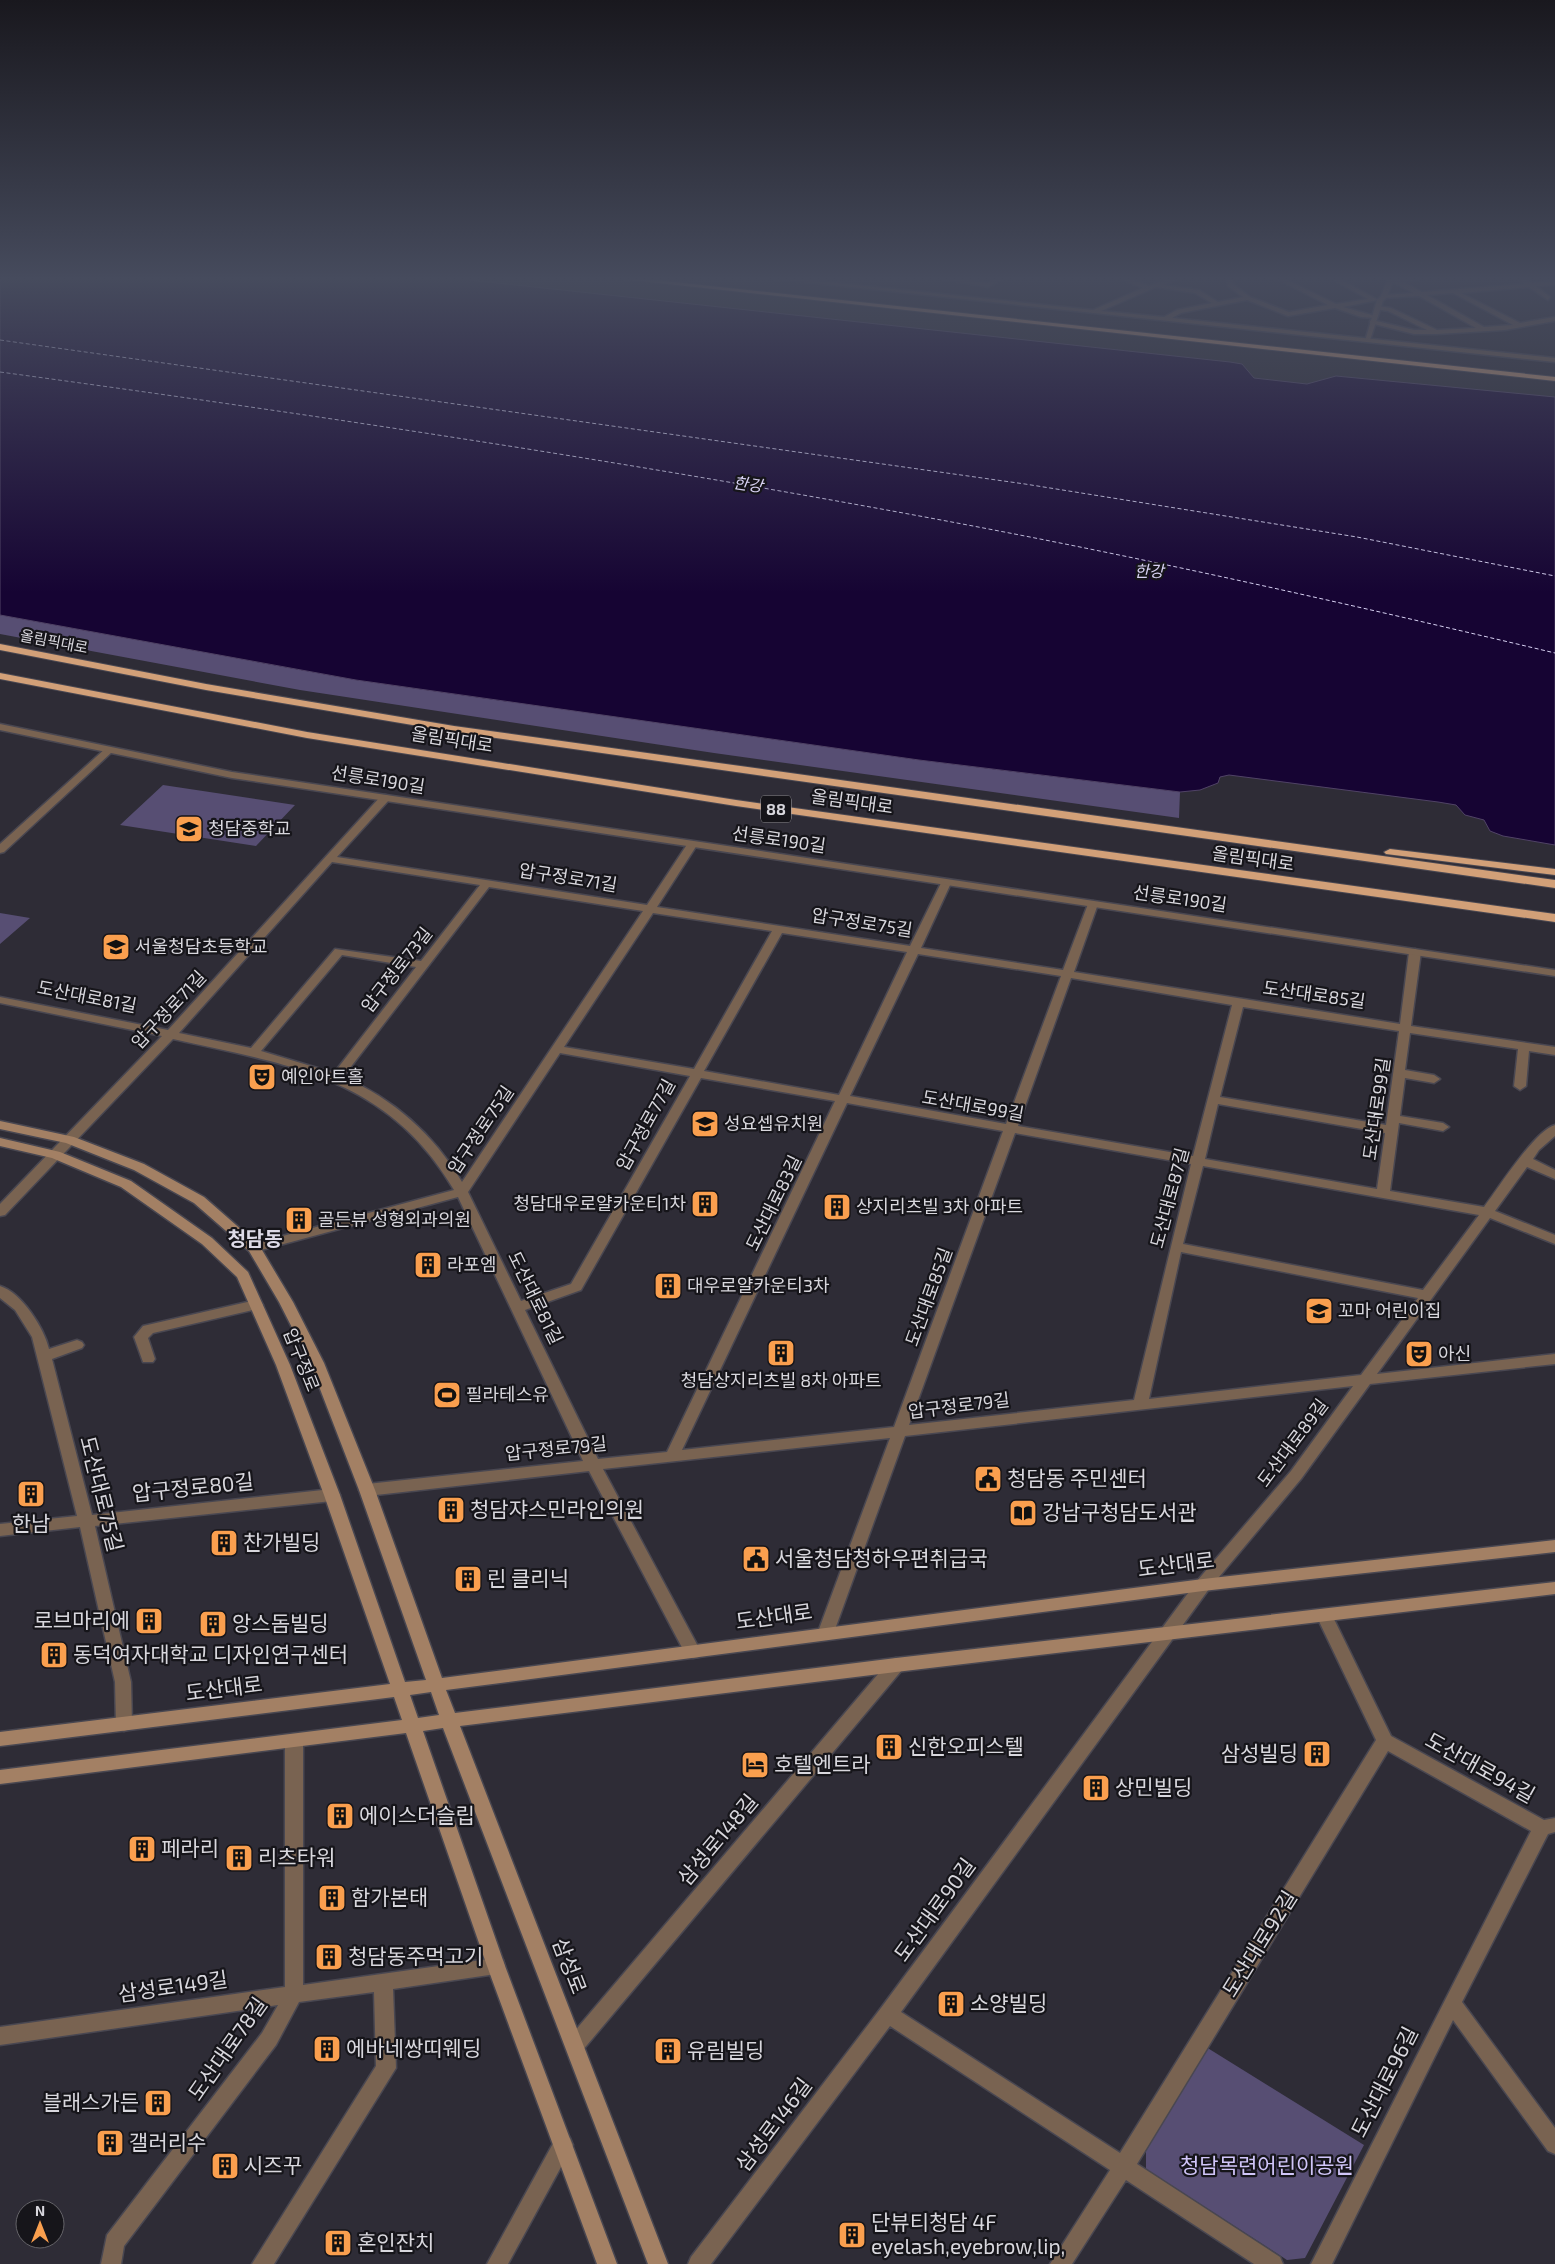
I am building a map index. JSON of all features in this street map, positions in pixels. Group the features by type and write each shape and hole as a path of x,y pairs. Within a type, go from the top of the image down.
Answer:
{"highway":[{"name":"올림픽대로","path":"0,647 206,687 454,729 1555,884"},
{"name":"올림픽대로","path":"0,676 307,735 726,802 1555,918"},
{"path":"1227,838 1343,846 1555,872"}],"main road":[{"name":"압구정로","path":"0,1125 70,1140 139,1167 199,1200 254,1248 286,1302 318,1363 367,1490 437,1686"},
{"name":"압구정로","path":"0,1142 56,1155 126,1184 208,1241 242,1275 283,1365 332,1495 401,1690 412,1727"},
{"name":"도산대로","path":"0,1739 437,1686 693,1652 826,1632 1203,1584 1555,1546"},
{"path":"0,1778 896,1664 1555,1588"},
{"name":"삼성로","path":"437,1686 658,2264"},
{"path":"412,1727 496,1966 607,2264"}],"street":[{"name":"선릉로190길","path":"0,727 232,775 1555,973"},
{"path":"0,850 109,750"},
{"name":"압구정로71길","path":"0,1212 171,1034 385,798"},
{"name":"압구정로75길","path":"254,1248 462,1192 692,845"},
{"name":"압구정로71길","path":"331,859 651,909"},
{"name":"압구정로73길","path":"336,1078 487,883"},
{"name":"도산대로83길","path":"672,1456 946,883"},
{"name":"도산대로85길","path":"826,1632 1093,904"},
{"name":"압구정로75길","path":"651,909 1067,974"},
{"name":"압구정로77길","path":"519,1307 576,1287 779,929"},
{"path":"253,1052 339,951 423,966"},
{"name":"도산대로99길","path":"1383,1195 1415,952"},
{"name":"도산대로85길","path":"1067,974 1238,1003 1555,1051"},
{"name":"도산대로81길","path":"0,1000 253,1052 336,1078 381,1102 417,1129 443,1158 462,1192 519,1307 592,1463 693,1652"},
{"name":"도산대로87길","path":"1141,1403 1176,1248 1238,1003"},
{"path":"1520,1086 1524,1046"},
{"name":"도산대로99길","path":"558,1049 696,1075 1487,1212 1555,1240"},
{"path":"1399,1073 1434,1080"},
{"path":"1214,1100 1392,1124 1443,1127"},
{"name":"도산대로89길","path":"1184,1608 1296,1475 1363,1380 1535,1147 1555,1130"},
{"path":"1526,1161 1555,1175"},
{"path":"1176,1248 1425,1295"},
{"name":"도산대로75길","path":"0,1291 20,1307 39,1337 86,1520 123,1682 124,1724"},
{"path":"148,1359 141,1337 148,1329 256,1305"},
{"path":"44,1356 77,1346"},
{"name":"압구정로79길","path":"367,1490 592,1463 900,1432 1141,1403 1555,1359"},
{"name":"압구정로80길","path":"0,1530 332,1495"},
{"name":"도산대로90길","path":"888,2014 1168,1633 1184,1608"},
{"path":"1324,1615 1385,1741"},
{"name":"삼성로148길","path":"575,2045 896,1664"},
{"name":"도산대로78길","path":"111,2264 114,2242 269,2039 294,1994 294,1741"},
{"name":"도산대로94길","path":"1385,1741 1549,1827"},
{"name":"도산대로92길","path":"1060,2264 1124,2166 1385,1741"},
{"name":"도산대로96길","path":"1321,2264 1452,2002 1549,1827"},
{"name":"삼성로149길","path":"0,2036 496,1966"},
{"path":"262,2264 386,2068 383,1982"},
{"path":"1452,2002 1555,2144"},
{"path":"888,2014 1273,2264"},
{"name":"삼성로146길","path":"698,2264 888,2014"},
{"path":"497,2264 563,2145"}],"green space":[{"path":"0,615 356,680 919,760 1180,792 1179,818 714,753 300,690 0,634"},
{"path":"163,785 295,805 256,846 120,825"},
{"path":"0,913 30,918 0,944"},
{"name":"청담목련어린이공원","path":"1206,2047 1364,2145 1305,2258 1287,2260 1146,2169 1146,2144"}],"water":[{"name":"한강","path":"0,382 1286,382 1307,384 1316,382 1395,382 1555,397 1555,845 1503,836 1490,831 1484,820 1465,815 1456,805 1438,802 1229,775 1220,777 1218,783 1200,790 1180,792 919,760 356,680 0,615"}],"ferry route":[{"path":"69,382 244,406 609,462 973,526 1192,570 1555,653"},
{"path":"296,382 1025,484 1357,537 1555,576"}],"place":[{"name":"청담중학교","path":"189,829"},
{"name":"서울청담초등학교","path":"116,947"},
{"name":"예인아트홀","path":"262,1077"},
{"name":"성요셉유치원","path":"705,1124"},
{"name":"청담대우로얄카운티1차","path":"705,1204"},
{"name":"상지리츠빌 3차 아파트","path":"837,1207"},
{"name":"골든뷰 성형외과의원","path":"299,1220"},
{"name":"라포엠","path":"428,1265"},
{"name":"대우로얄카운티3차","path":"668,1286"},
{"name":"꼬마 어린이집","path":"1319,1311"},
{"name":"청담상지리츠빌 8차 아파트","path":"781,1353"},
{"name":"아신","path":"1419,1354"},
{"name":"필라테스유","path":"447,1395"},
{"name":"청담동 주민센터","path":"988,1479"},
{"name":"한남","path":"31,1494"},
{"name":"청담쟈스민라인의원","path":"451,1510"},
{"name":"강남구청담도서관","path":"1023,1513"},
{"name":"찬가빌딩","path":"224,1543"},
{"name":"서울청담청하우편취급국","path":"756,1559"},
{"name":"린 클리닉","path":"468,1579"},
{"name":"로브마리에","path":"149,1621"},
{"name":"앙스돔빌딩","path":"213,1624"},
{"name":"동덕여자대학교 디자인연구센터","path":"54,1655"},
{"name":"신한오피스텔","path":"889,1747"},
{"name":"삼성빌딩","path":"1317,1754"},
{"name":"호텔엔트라","path":"755,1765"},
{"name":"상민빌딩","path":"1096,1788"},
{"name":"에이스더슬립","path":"340,1816"},
{"name":"페라리","path":"142,1849"},
{"name":"리츠타워","path":"239,1858"},
{"name":"함가본태","path":"332,1898"},
{"name":"청담동주먹고기","path":"329,1957"},
{"name":"소양빌딩","path":"951,2004"},
{"name":"에바네쌍띠웨딩","path":"327,2049"},
{"name":"유림빌딩","path":"668,2051"},
{"name":"블래스가든","path":"158,2103"},
{"name":"갤러리수","path":"110,2143"},
{"name":"시즈꾸","path":"225,2166"},
{"name":"단뷰티청담 4F eyelash,eyebrow,lip,","path":"852,2235"},
{"name":"혼인잔치","path":"338,2243"}],"district":[{"name":"청담동","path":"255,1239"}]}
